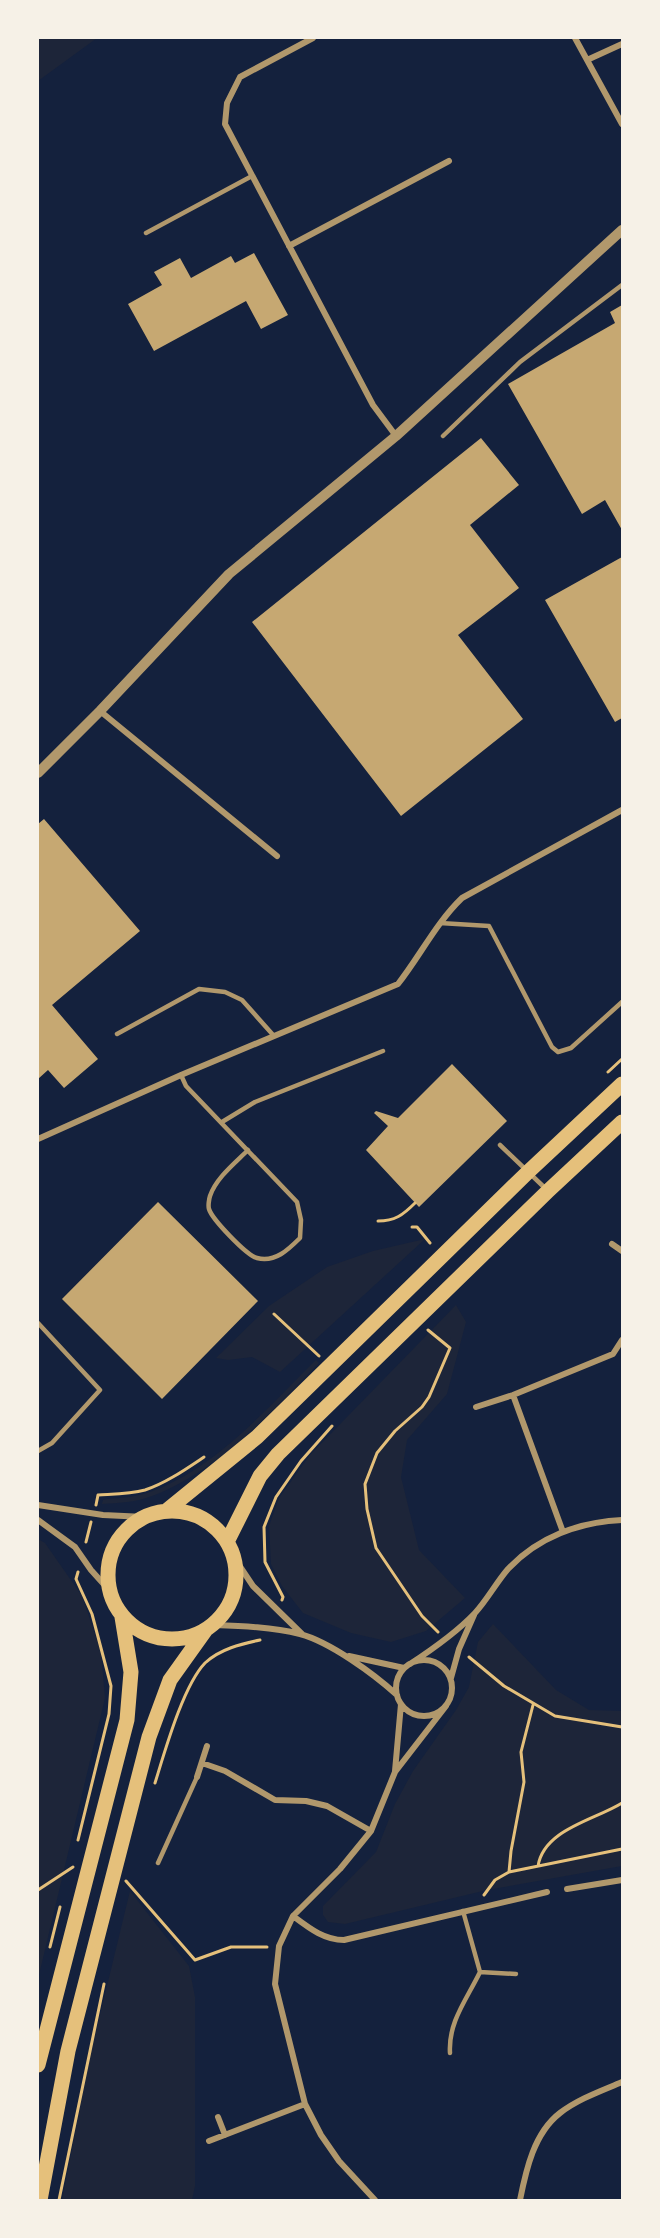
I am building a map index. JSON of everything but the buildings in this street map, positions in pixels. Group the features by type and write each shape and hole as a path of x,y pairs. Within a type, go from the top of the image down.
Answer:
{"main road":[{"path":"166,1511 257,1437 528,1172 622,1084"},
{"path":"230,1549 260,1476 278,1454 622,1122"},
{"path":"38,2065 127,1720 131,1672 122,1617 109,1590 108,1565 115,1545 124,1531 145,1517 166,1511 181,1512 201,1518 219,1531 230,1549 236,1566 235,1589 229,1606 209,1628 170,1680 149,1737 68,2051 40,2200"},
{"path":"122,1617 143,1633 166,1640 186,1638 209,1628"}],"street":[{"path":"313,38 240,77 227,103 225,124 373,405 396,436"},
{"path":"575,38 622,124"},
{"path":"587,60 622,44"},
{"path":"289,246 449,161"},
{"path":"38,773 229,574 396,436 622,230"},
{"path":"100,711 277,856"},
{"path":"38,1139 181,1075 398,984 447,913 462,898 622,810"},
{"path":"612,1244 622,1251"},
{"path":"476,1407 513,1395 613,1354 622,1340"},
{"path":"513,1395 563,1532"},
{"path":"38,1505 93,1514 145,1517"},
{"path":"38,1520 75,1547 109,1590"},
{"path":"451,1678 459,1649 476,1612 507,1570 521,1557 542,1541 581,1525 622,1520"},
{"path":"230,1549 253,1586 302,1634"},
{"path":"446,1706 435,1714 426,1716 412,1713 401,1704 397,1695 396,1682 404,1668 446,1638 476,1612"},
{"path":"209,1628 268,1628 302,1634 343,1654 381,1680 397,1695"},
{"path":"343,1654 386,1666 404,1668"},
{"path":"375,2200 339,2162 321,2135 305,2104 275,1983 279,1948 293,1916 340,1869 371,1831 395,1772 451,1697 453,1687 451,1678 445,1669 429,1660 419,1660 410,1664"},
{"path":"395,1772 401,1704"},
{"path":"197,1777 207,1746"},
{"path":"202,1763 225,1771 275,1800 306,1801 327,1806 371,1831"},
{"path":"567,1889 622,1880"},
{"path":"293,1916 320,1935 332,1940 344,1940 547,1892"},
{"path":"520,2200 525,2175 539,2139 559,2114 588,2096 622,2082"},
{"path":"209,2141 305,2104"},
{"path":"218,2117 225,2135"}],"lane":[{"path":"146,233 252,176"},
{"path":"443,436 520,362 622,285"},
{"path":"440,923 489,926 552,1047 558,1052 571,1048 622,1002"},
{"path":"117,1034 199,989 225,992 242,1000 274,1036"},
{"path":"222,1122 255,1102 384,1051"},
{"path":"181,1075 186,1086 222,1122 297,1202 301,1220 300,1238 288,1251 272,1258 257,1258 240,1249 209,1210 209,1198 215,1184 248,1150"},
{"path":"500,1145 548,1191"},
{"path":"38,1323 100,1390 52,1443 38,1451"},
{"path":"158,1863 197,1777"},
{"path":"450,2053 449,2038 454,2022 480,1972 462,1911"},
{"path":"480,1972 516,1974"}],"path":[{"path":"606,1075 622,1059"},
{"path":"378,1221 395,1220 415,1203"},
{"path":"412,1227 417,1227 430,1243 422,1251"},
{"path":"274,1314 310,1348"},
{"path":"427,1329 450,1348 437,1381 422,1407 395,1431 377,1452 365,1484 367,1509 376,1548 422,1617 446,1638"},
{"path":"283,1597 265,1563 264,1527 276,1497 301,1461 332,1426"},
{"path":"77,1844 110,1714 111,1686 92,1614 76,1579 98,1494 129,1493 147,1489 181,1473 212,1452"},
{"path":"152,1794 172,1728 196,1675 206,1662 218,1654 244,1642 260,1640"},
{"path":"459,1649 504,1686 555,1716 622,1727"},
{"path":"509,1872 524,1782 521,1752 533,1705"},
{"path":"538,1866 539,1858 550,1841 622,1803"},
{"path":"483,1906 484,1895 495,1880 509,1872 622,1849"},
{"path":"38,1890 71,1866 68,1878"},
{"path":"126,1892 129,1882 195,1960 231,1947 279,1948"},
{"path":"48,1958 62,1901"},
{"path":"59,2200 105,1975"}],"shaded area":[{"path":"38,38 97,38 38,81"},
{"path":"425,1239 280,1372 252,1357 228,1360 216,1358 269,1306 327,1267 373,1251"},
{"path":"456,1305 466,1322 447,1394 407,1440 401,1477 419,1550 465,1598 426,1631 391,1642 351,1633 303,1613 282,1586 271,1564 269,1526 279,1498 310,1455"},
{"path":"316,1360 319,1363 263,1420 222,1456 200,1471 177,1485 146,1498 102,1504 103,1500 107,1499 147,1493 172,1483 195,1469 239,1436"},
{"path":"38,1539 45,1543 82,1596 101,1652 105,1698 38,1979"},
{"path":"493,1624 556,1690 589,1710 622,1711 622,1866 487,1890 345,1924 328,1922 323,1915 323,1906 376,1852 395,1804 413,1771 456,1710 469,1687 478,1642"},
{"path":"130,1891 189,1966 195,1997 195,2186 192,2200 62,2200 91,2052"}]}
